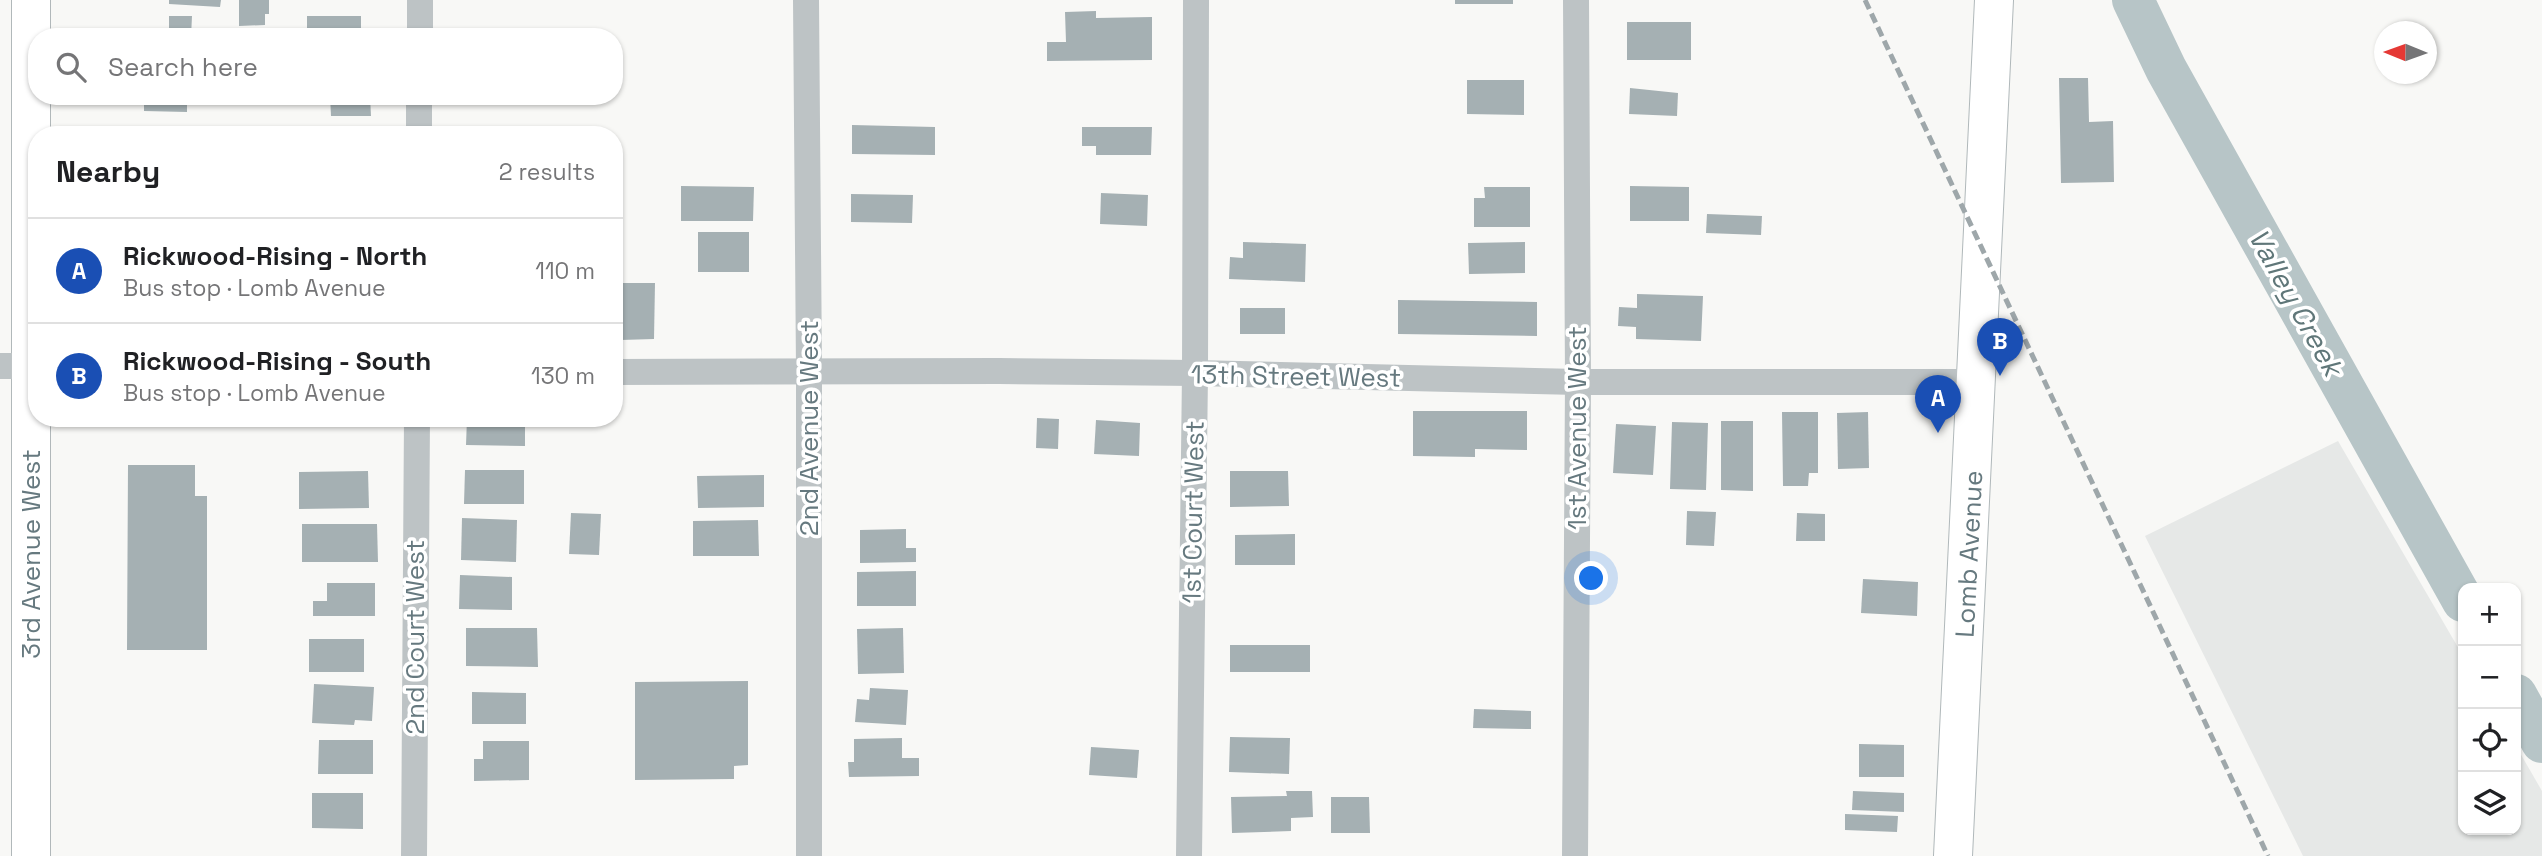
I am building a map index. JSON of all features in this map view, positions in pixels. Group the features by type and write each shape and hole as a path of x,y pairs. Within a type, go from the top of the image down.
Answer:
{"main road":[{"name":"3rd Avenue West","path":"30,28 31,0"},
{"name":"Lomb Avenue","path":"1953,856 1994,0"},
{"name":"3rd Avenue West","path":"28,126 29,105"},
{"name":"3rd Avenue West","path":"28,137 23,366 31,856"}],"street":[{"path":"420,0 420,28"},
{"name":"2nd Avenue West","path":"806,0 809,370 808,856"},
{"name":"1st Court West","path":"1189,856 1196,0"},
{"name":"1st Avenue West","path":"1575,856 1578,382 1576,0"},
{"path":"419,105 419,126"},
{"name":"13th Street West","path":"623,372 809,370 1195,373 1578,382 1977,382"},
{"name":"2nd Court West","path":"414,856 417,427"}],"shaded area":[{"path":"2338,441 2458,647 2458,835 2521,835 2521,755 2542,791 2542,856 2303,856 2145,536"}],"building":[{"path":"169,0 221,0 220,7 169,4"},
{"path":"239,0 269,0 269,14 265,14 265,25 239,26"},
{"path":"1455,0 1513,0 1513,4 1455,4"},
{"path":"1096,11 1096,18 1152,17 1152,60 1047,61 1047,42 1066,42 1065,12"},
{"path":"169,16 192,16 191,28 169,28"},
{"path":"307,16 361,16 361,28 307,28"},
{"path":"1627,22 1691,22 1691,60 1627,60"},
{"path":"2059,78 2088,78 2089,122 2113,121 2114,182 2061,183"},
{"path":"1467,80 1524,80 1524,115 1467,114"},
{"path":"1630,88 1678,93 1677,116 1629,114"},
{"path":"144,105 187,105 187,112 144,111"},
{"path":"330,105 370,105 371,116 331,116"},
{"path":"852,125 935,127 935,155 852,154"},
{"path":"1082,127 1152,127 1151,155 1096,155 1096,146 1082,146"},
{"path":"681,186 754,187 753,221 681,221"},
{"path":"1630,186 1689,187 1689,221 1630,221"},
{"path":"1484,187 1530,187 1530,227 1474,227 1474,198 1485,198"},
{"path":"1101,193 1148,195 1147,226 1100,224"},
{"path":"851,194 913,195 912,223 851,222"},
{"path":"1707,214 1762,216 1761,235 1706,233"},
{"path":"698,232 749,232 749,272 698,272"},
{"path":"1243,242 1306,244 1305,282 1229,279 1230,257 1243,258"},
{"path":"1525,242 1525,273 1469,274 1468,243"},
{"path":"623,283 655,283 654,339 623,340"},
{"path":"1637,294 1703,296 1701,341 1636,339 1636,327 1618,326 1619,307 1637,308"},
{"path":"1398,300 1537,302 1537,336 1398,334"},
{"path":"1240,308 1285,308 1285,334 1240,334"},
{"path":"1413,411 1527,411 1527,450 1475,449 1475,457 1413,456"},
{"path":"1782,412 1818,412 1818,473 1809,473 1808,486 1783,486"},
{"path":"1868,412 1869,468 1838,469 1837,413"},
{"path":"1037,418 1059,419 1058,449 1036,448"},
{"path":"1096,420 1140,423 1139,456 1094,454"},
{"path":"1721,421 1753,421 1753,491 1721,490"},
{"path":"1672,422 1708,423 1706,490 1670,489"},
{"path":"1616,424 1656,426 1653,475 1613,473"},
{"path":"467,427 525,427 525,446 466,445"},
{"path":"128,465 195,465 195,496 207,496 207,650 127,650"},
{"path":"465,470 524,470 524,504 464,504"},
{"path":"368,471 369,508 299,509 299,472"},
{"path":"1230,471 1288,471 1289,506 1230,507"},
{"path":"764,475 764,507 698,508 697,476"},
{"path":"1687,511 1716,512 1714,546 1686,545"},
{"path":"571,513 601,514 599,555 569,554"},
{"path":"1797,513 1825,514 1825,541 1796,541"},
{"path":"462,518 517,520 516,562 461,560"},
{"path":"758,520 759,556 693,556 693,521"},
{"path":"302,524 377,524 378,562 302,562"},
{"path":"906,529 906,548 916,548 916,562 860,563 860,530"},
{"path":"1295,534 1295,565 1235,565 1235,535"},
{"path":"916,571 916,606 857,606 857,572"},
{"path":"460,575 512,577 512,610 459,609"},
{"path":"1863,579 1918,582 1917,616 1861,613"},
{"path":"327,583 375,583 375,616 313,616 313,601 327,601"},
{"path":"466,628 537,628 538,667 466,666"},
{"path":"903,628 904,673 858,674 857,629"},
{"path":"309,639 364,639 364,672 309,672"},
{"path":"1230,645 1310,645 1310,672 1230,672"},
{"path":"748,681 748,765 734,766 734,779 635,780 635,682"},
{"path":"314,684 374,687 372,721 355,720 354,725 312,723"},
{"path":"870,688 908,690 906,725 855,722 857,699 869,700"},
{"path":"472,692 526,693 526,724 472,724"},
{"path":"1474,709 1531,711 1531,729 1473,728"},
{"path":"1230,737 1290,738 1289,774 1229,772"},
{"path":"902,738 902,758 919,758 919,776 849,777 848,762 854,762 854,739"},
{"path":"319,740 373,740 373,774 318,774"},
{"path":"483,741 529,741 529,780 474,781 474,759 483,759"},
{"path":"1859,744 1904,745 1904,777 1859,777"},
{"path":"1091,747 1139,750 1137,778 1089,775"},
{"path":"1286,791 1312,791 1313,817 1291,818 1291,831 1232,833 1231,797 1287,796"},
{"path":"1853,791 1904,793 1904,812 1852,810"},
{"path":"312,793 363,793 363,829 312,828"},
{"path":"1331,797 1369,797 1370,833 1331,833"},
{"path":"1845,814 1898,816 1897,832 1845,830"}],"waterway":[{"name":"Valley Creek","path":"2133,0 2166,69 2458,592"},
{"name":"Valley Creek","path":"2521,704 2542,742"}],"railway":[{"path":"1865,0 2268,856"}],"place":[{"name":"Rickwood-Rising - South","path":"2000,376"},
{"name":"Rickwood-Rising - North","path":"1938,433"}]}
